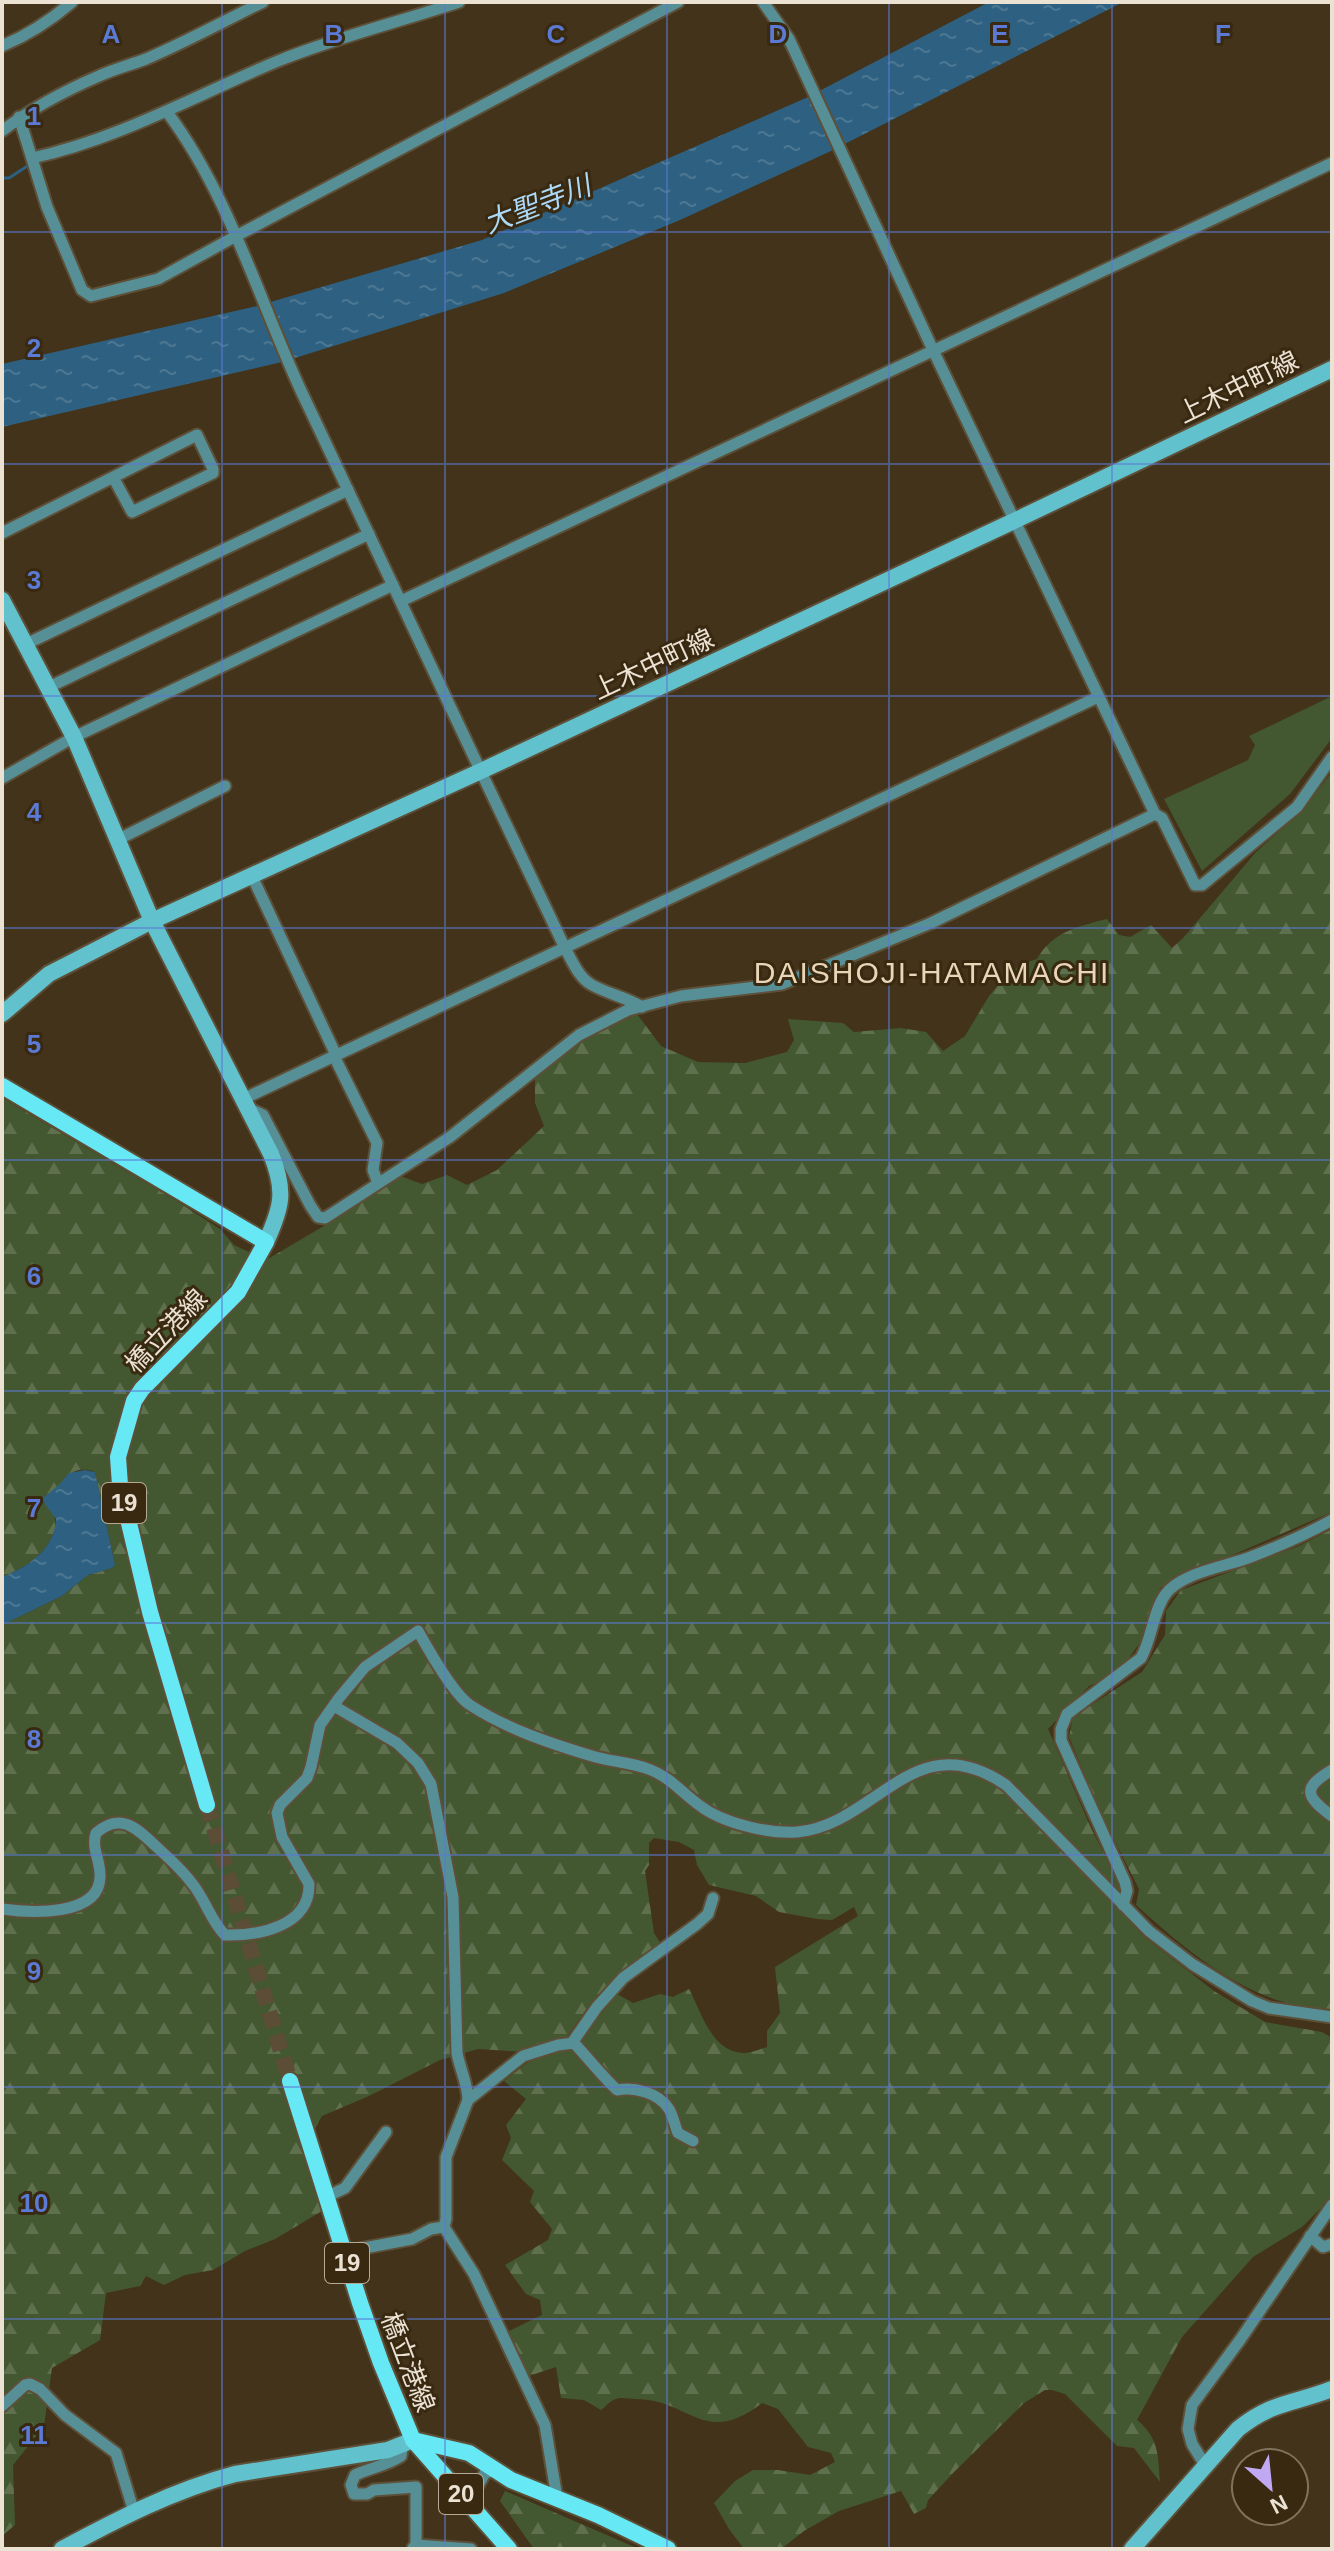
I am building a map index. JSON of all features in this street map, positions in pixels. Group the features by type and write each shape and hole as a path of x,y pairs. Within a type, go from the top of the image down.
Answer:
{"main road":[{"name":"上木中町線","path":"2,1014 49,974 152,921 481,771 1332,369"},
{"path":"2,600 74,737 152,921 271,1154 281,1181 280,1209 266,1242 2,1086"},
{"name":"橋立港線","path":"207,1805 150,1612 120,1485 118,1457 134,1401 142,1389 238,1292 266,1242"},
{"name":"橋立港線","path":"290,2081 343,2252 408,2442 469,2453 494,2471 668,2549"},
{"path":"1132,2549 1238,2429 1253,2417 1271,2407 1332,2389"},
{"path":"62,2549 189,2487 235,2474 388,2450 408,2442"},
{"name":"20","path":"408,2442 509,2549"}],"street":[{"path":"2,46 23,37 71,2"},
{"path":"2,131 19,117 60,94 170,48 263,2"},
{"path":"32,158 58,153 110,135 280,60 339,38 459,2"},
{"path":"19,117 53,223 82,290 91,296 158,279 678,2"},
{"path":"763,2 789,39 804,69 1098,697 1155,814 1162,818 1195,885 1202,885 1297,807 1332,757"},
{"path":"167,112 201,162 348,490 575,968 589,984 628,998 642,1007"},
{"path":"401,601 1332,163"},
{"path":"2,533 113,477 197,435 213,469 213,473 132,512 113,477"},
{"path":"26,644 348,490"},
{"path":"49,687 369,534"},
{"path":"2,778 74,737 393,585"},
{"path":"1098,697 335,1056 245,1103 263,1115 318,1217 325,1218 450,1137 579,1035 628,1010 681,996 782,984 931,923 1155,814"},
{"path":"117,840 225,786"},
{"path":"251,874 377,1143 373,1170 378,1183"},
{"path":"1123,1905 1127,1891 1125,1882 1061,1740 1061,1729 1067,1714 1141,1658 1148,1646 1161,1601 1172,1586 1247,1559 1332,1520"},
{"path":"2,1909 70,1909 85,1902 98,1886 101,1874 94,1851 96,1833 114,1823 125,1824 143,1833 192,1882 225,1935 268,1931 283,1925 297,1914 304,1903 309,1884 282,1837 277,1813 280,1805 307,1778 320,1725 334,1706 365,1667 418,1631 458,1693 489,1717 507,1727 591,1756 641,1766 677,1785 701,1807 743,1825 787,1832 813,1829 844,1815 917,1771 942,1766 980,1769 1015,1793 1149,1931 1192,1964 1252,2001 1283,2012 1332,2017"},
{"path":"334,1706 397,1743 418,1763 431,1784 453,1897 457,2053 460,2072 468,2090 468,2100 446,2157 444,2227 474,2274 545,2425 557,2498"},
{"path":"1332,1770 1316,1778 1311,1785 1317,1806 1332,1816"},
{"path":"468,2100 523,2056 572,2043 607,1994 623,1978 697,1924 708,1914 713,1898"},
{"path":"572,2043 617,2090 640,2090 663,2102 678,2133 693,2141"},
{"path":"326,2197 345,2188 386,2132"},
{"path":"1205,2465 1192,2444 1188,2429 1192,2405 1332,2205"},
{"path":"343,2252 412,2239 431,2229 444,2227"},
{"path":"1310,2236 1323,2247 1332,2244"},
{"path":"2,2406 25,2385 40,2389 65,2415 116,2453 134,2512"},
{"path":"408,2442 401,2456 392,2463 378,2465 355,2475 351,2485 354,2494 416,2487 414,2547 471,2549"},
{"path":"472,2507 476,2489 485,2473 494,2471"}],"green space":[{"path":"1332,696 1332,738 1290,794 1202,871 1164,799 1248,760 1255,745 1249,736"},
{"path":"1332,772 1332,1512 1228,1557 1192,1568 1160,1588 1144,1637 1118,1673 1089,1686 1048,1729 1091,1828 1119,1883 1122,1912 1143,1936 1214,1991 1265,2022 1322,2032 1332,2038 1332,2197 1302,2227 1253,2257 1182,2337 1137,2420 1153,2440 1158,2455 1160,2482 1134,2448 1117,2446 1065,2394 1045,2390 1024,2403 954,2472 928,2500 926,2508 914,2514 901,2491 839,2511 804,2531 781,2549 744,2549 714,2503 735,2481 753,2470 810,2475 835,2462 831,2453 808,2447 778,2409 762,2403 742,2416 711,2422 654,2401 616,2399 601,2410 584,2400 561,2398 556,2367 526,2377 507,2332 542,2315 540,2300 526,2294 505,2265 548,2240 552,2229 530,2202 534,2191 502,2160 511,2138 506,2125 526,2099 504,2081 527,2063 579,2042 617,1994 633,2003 660,1994 673,1997 689,1989 709,2029 723,2046 743,2053 767,2047 767,2031 780,2013 775,1967 858,1916 854,1907 832,1920 779,1912 756,1896 709,1885 697,1865 694,1850 679,1842 654,1838 649,1843 649,1865 645,1871 654,1933 661,1944 609,1985 590,2004 566,2038 526,2052 478,2049 440,2060 322,2116 303,2149 322,2211 213,2270 185,2275 164,2285 146,2276 140,2286 106,2293 100,2340 52,2368 44,2426 13,2465 15,2525 2,2536 2,1625 62,1596 88,1575 115,1565 95,1472 80,1470 69,1476 61,1487 54,1510 55,1529 45,1548 26,1565 2,1577 2,1098 175,1200 220,1229 234,1245 266,1260 400,1176 422,1184 447,1175 467,1185 497,1170 544,1126 535,1103 535,1073 580,1041 637,1014 661,1046 698,1062 745,1063 787,1052 794,1040 788,1019 843,1023 854,1032 901,1028 926,1032 943,1051 965,1036 989,996 1005,977 1022,964 1037,959 1058,936 1107,919 1119,935 1130,937 1151,925 1172,948 1256,852 1301,812"},
{"path":"1332,1529 1332,2009 1294,2005 1229,1978 1190,1951 1136,1905 1139,1889 1101,1814 1069,1737 1073,1717 1142,1672 1165,1635 1166,1611 1181,1590 1299,1546"},
{"path":"505,2491 639,2549 534,2549 500,2501"}],"water":[{"path":"989,2 1123,2 831,151 680,220 504,293 282,362 2,427 2,364 257,306 482,240 806,98"},
{"path":"95,1472 115,1565 88,1575 62,1596 2,1625 2,1577 38,1556 54,1530 56,1519 43,1498 69,1473"}],"waterway":[{"path":"2,178 9,178 29,165"}],"tunnel":[{"path":"207,1805 290,2081"}],"district":[{"name":"DAISHOJI-HATAMACHI","path":"932,973"}],"water label":[{"name":"大聖寺川","path":"537,204"}]}
